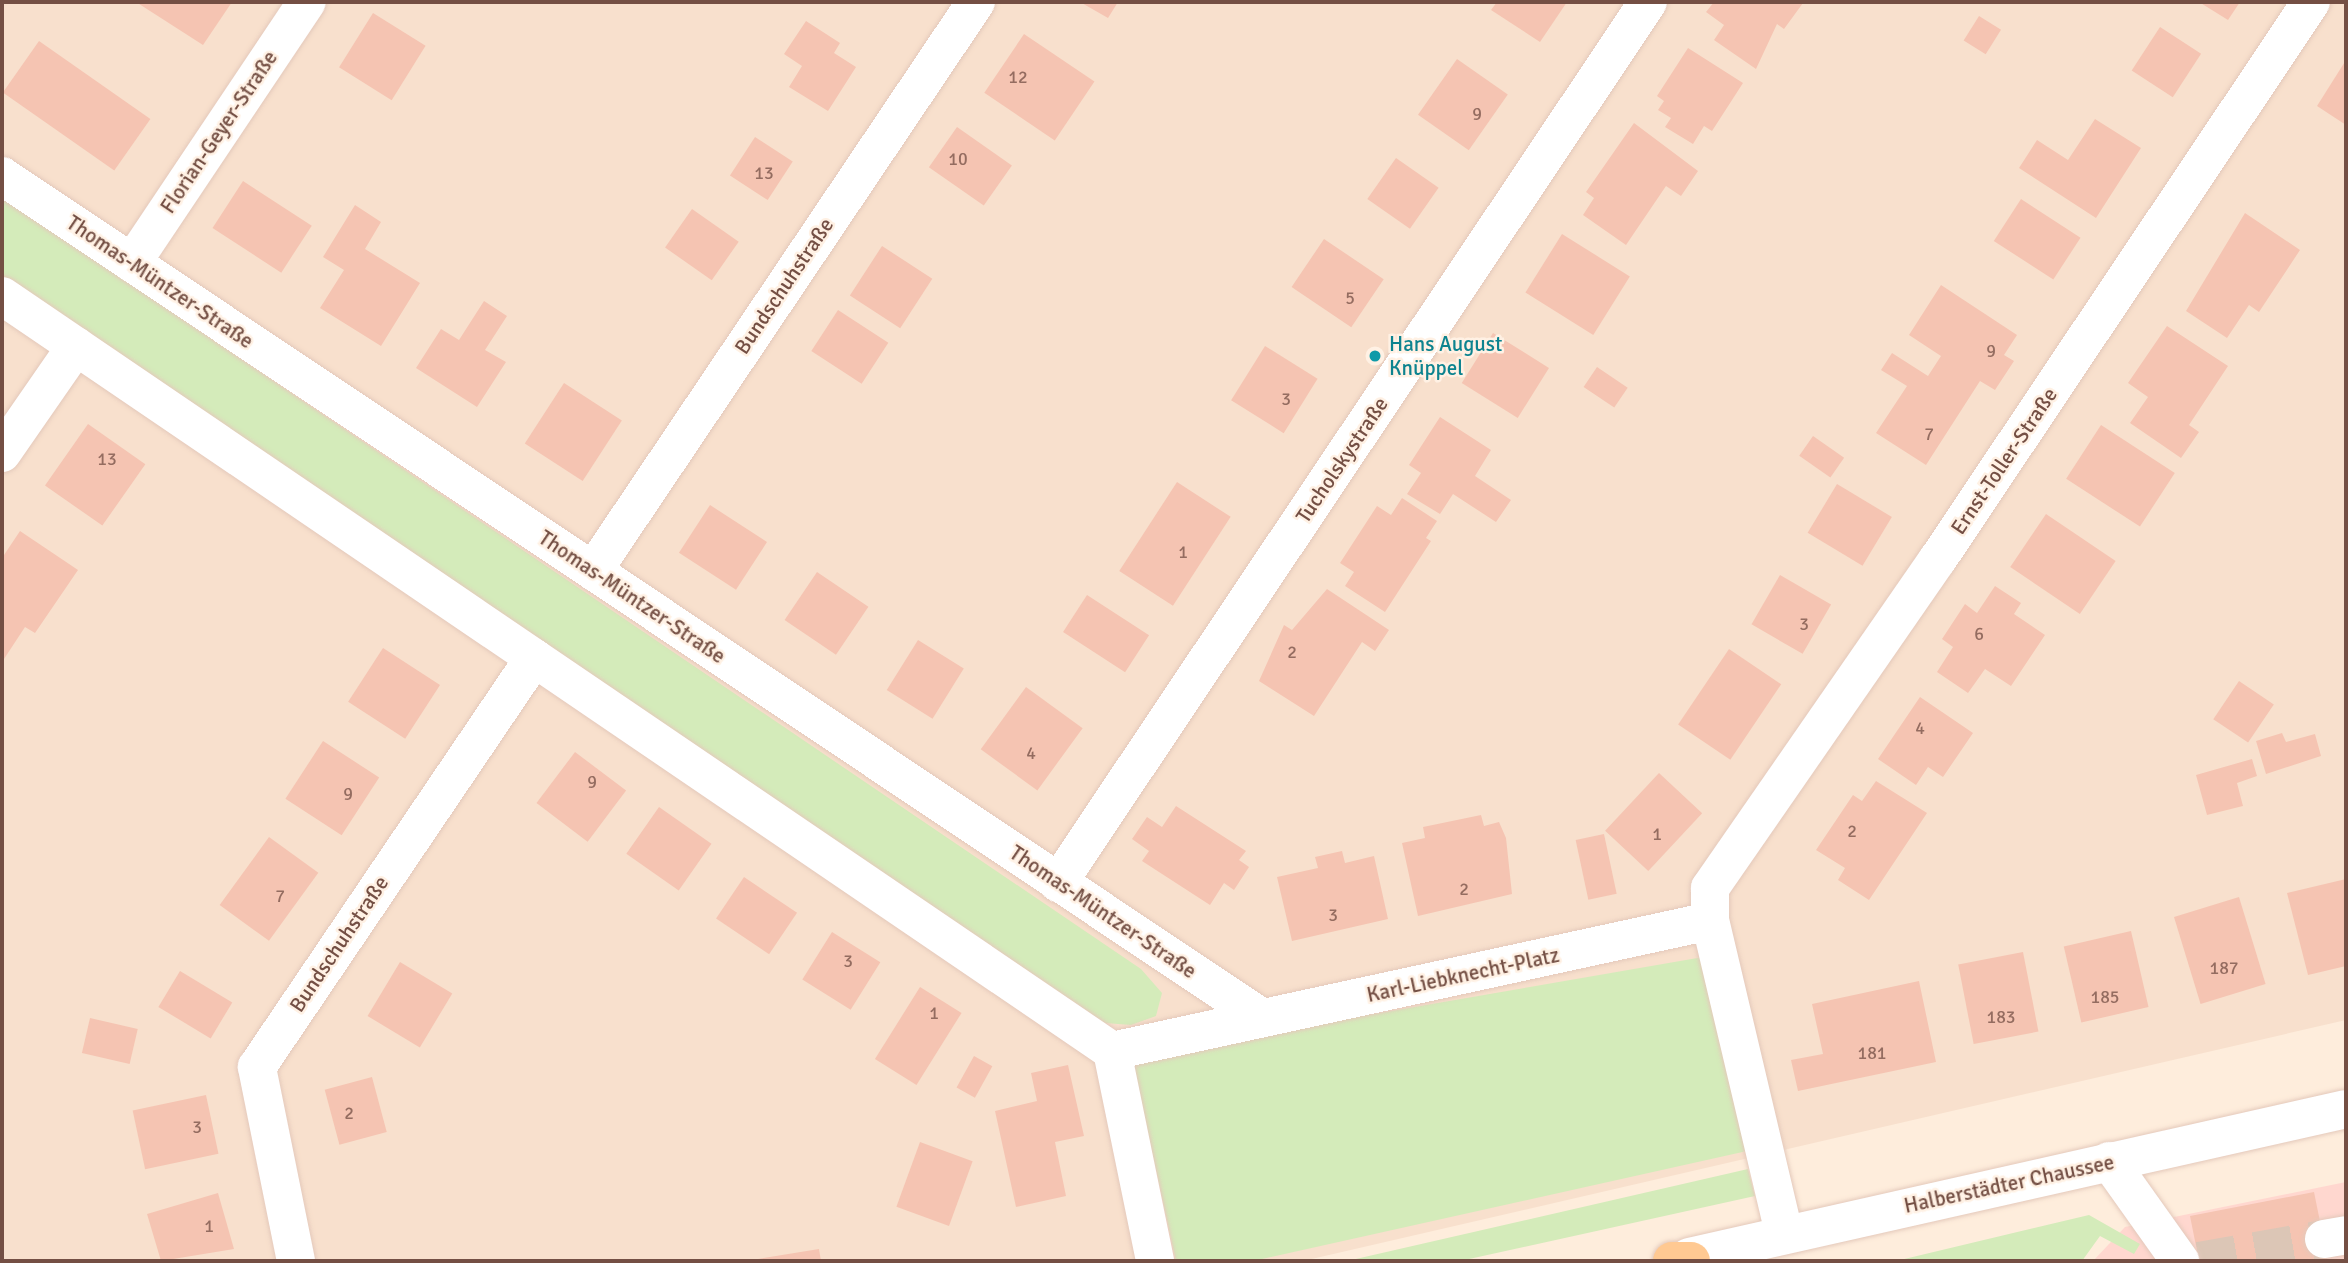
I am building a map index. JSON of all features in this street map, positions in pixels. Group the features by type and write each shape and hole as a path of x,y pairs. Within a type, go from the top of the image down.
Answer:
{"street":[{"name":"Florian-Geyer-Straße","path":"132,263 307,2"},
{"name":"Bundschuhstraße","path":"593,571 976,2"},
{"name":"Tucholskystraße","path":"1058,883 1648,2"},
{"name":"Ernst-Toller-Straße","path":"1710,921 1710,888 1728,857 1916,592 2311,2"},
{"name":"Thomas-Müntzer-Straße","path":"2,176 1262,1018"},
{"path":"2,296 1112,1051 1155,1261"},
{"path":"2,453 76,346"},
{"name":"Bundschuhstraße","path":"296,1261 257,1067 534,658"},
{"name":"Karl-Liebknecht-Platz","path":"1112,1051 1710,921"},
{"path":"1710,921 1784,1233"},
{"name":"Halberstädter Chaussee","path":"1684,1260 1784,1233 2346,1109"},
{"path":"2109,1161 2181,1258"}],"shaded area":[{"path":"2,2 2346,2 2346,1020 1303,1261 2,1261"},
{"path":"2346,1182 2346,1261 2093,1261 2125,1227"}],"green space":[{"path":"2,197 1141,969 1162,993 1156,1016 1131,1025 1105,1023 2,275"},
{"path":"1709,956 1747,1151 1253,1261 1176,1261 1131,1056"},
{"path":"1748,1169 1755,1196 1460,1261 1347,1261"},
{"path":"2089,1215 2140,1244 2134,1254 2100,1236 2082,1261 1896,1261"}],"building":[{"path":"136,2 232,2 203,45"},
{"path":"1080,2 1118,2 1108,18"},
{"path":"1497,2 1567,2 1540,42 1491,10"},
{"path":"1714,2 1803,3 1784,29 1777,24 1756,69 1714,40 1724,25 1706,12"},
{"path":"2199,2 2240,2 2228,20"},
{"path":"373,13 426,46 392,100 339,67"},
{"path":"1979,16 2001,30 1986,54 1964,41"},
{"path":"806,21 840,43 834,53 856,67 828,111 789,87 802,66 784,54"},
{"path":"2160,27 2201,54 2173,97 2132,71"},
{"path":"1024,34 1094,82 1055,140 984,93"},
{"path":"39,41 150,119 114,171 3,93"},
{"path":"1688,48 1743,83 1712,131 1704,126 1693,144 1665,127 1671,118 1658,110 1664,101 1657,96"},
{"path":"1457,59 1508,95 1469,150 1418,115"},
{"path":"2346,60 2346,125 2317,106"},
{"path":"2095,119 2141,148 2096,218 2019,168 2037,140 2068,160"},
{"path":"1634,123 1698,171 1681,196 1666,186 1626,245 1583,215 1594,198 1586,192"},
{"path":"957,127 1012,165 984,206 929,167"},
{"path":"755,137 793,162 768,200 730,176"},
{"path":"1396,158 1439,188 1410,229 1367,199"},
{"path":"243,181 312,226 281,273 213,228"},
{"path":"2021,199 2081,238 2053,280 1994,241"},
{"path":"355,205 381,222 365,249 420,283 381,346 320,308 344,270 323,257"},
{"path":"692,209 739,242 712,280 665,248"},
{"path":"2245,213 2300,250 2259,312 2249,305 2227,338 2186,311"},
{"path":"1562,234 1630,276 1593,335 1525,293"},
{"path":"1324,239 1384,279 1351,327 1292,287"},
{"path":"882,246 932,279 900,328 850,295"},
{"path":"1941,285 2017,335 2004,355 2014,361 1995,390 1980,381 1926,465 1876,433 1907,386 1881,370 1892,353 1928,376 1941,356 1909,335"},
{"path":"484,301 507,316 485,350 506,362 477,407 416,368 441,329 459,340"},
{"path":"838,310 888,343 862,384 811,351"},
{"path":"2167,326 2228,366 2189,425 2199,432 2181,458 2130,423 2148,397 2128,383"},
{"path":"1493,333 1549,368 1518,418 1462,383"},
{"path":"1265,346 1318,379 1284,433 1231,400"},
{"path":"1597,367 1628,388 1614,408 1584,387"},
{"path":"564,383 622,421 583,481 525,443"},
{"path":"1440,417 1491,450 1475,476 1511,500 1496,522 1453,494 1440,514 1407,494 1421,473 1409,465"},
{"path":"88,424 145,464 102,526 45,485"},
{"path":"2101,425 2175,473 2140,527 2066,479"},
{"path":"1813,436 1844,458 1830,477 1799,456"},
{"path":"1177,482 1231,517 1173,606 1119,571"},
{"path":"1837,484 1892,517 1863,566 1808,533"},
{"path":"1402,498 1437,521 1426,538 1431,541 1385,612 1345,586 1354,572 1340,563 1377,506 1391,515"},
{"path":"710,505 767,542 736,590 679,553"},
{"path":"2046,514 2116,561 2080,614 2010,567"},
{"path":"20,531 78,570 35,633 25,627 4,659 2,558"},
{"path":"817,572 868,607 836,655 785,620"},
{"path":"1780,575 1831,604 1803,654 1752,624"},
{"path":"1995,586 2021,603 2014,614 2045,635 2011,686 1985,669 1968,693 1937,672 1953,647 1942,639 1965,604 1977,613"},
{"path":"1327,589 1389,630 1375,651 1362,642 1314,716 1259,681 1284,625 1292,630"},
{"path":"1087,595 1149,635 1125,672 1063,632"},
{"path":"918,640 964,669 933,719 887,690"},
{"path":"383,648 440,685 405,739 348,702"},
{"path":"1729,649 1781,684 1730,760 1678,724"},
{"path":"2239,681 2274,704 2248,743 2213,719"},
{"path":"1026,687 1083,728 1037,790 981,749"},
{"path":"1920,697 1973,733 1943,777 1928,767 1916,785 1878,759"},
{"path":"2282,733 2286,742 2315,734 2321,756 2266,774 2256,741"},
{"path":"323,741 379,777 342,835 285,799"},
{"path":"575,752 626,791 588,842 536,803"},
{"path":"2252,759 2257,776 2237,783 2243,806 2207,815 2196,775"},
{"path":"1659,773 1702,813 1648,871 1605,831"},
{"path":"1876,781 1927,813 1869,900 1838,880 1845,868 1816,850 1853,795 1862,801"},
{"path":"1176,806 1246,851 1239,860 1249,867 1234,890 1224,883 1210,905 1142,861 1149,851 1132,839 1147,817 1162,827"},
{"path":"659,807 711,844 679,890 626,854"},
{"path":"1481,815 1484,826 1499,822 1506,838 1512,894 1418,916 1402,843 1425,838 1423,827"},
{"path":"1604,834 1617,894 1588,900 1576,840"},
{"path":"269,837 318,873 269,941 220,905"},
{"path":"1342,851 1345,863 1374,856 1388,919 1292,941 1277,877 1318,868 1315,857"},
{"path":"744,877 797,913 769,954 716,918"},
{"path":"2346,879 2346,966 2308,975 2287,893"},
{"path":"2239,897 2266,984 2201,1004 2174,917"},
{"path":"2131,931 2149,1007 2081,1023 2064,947"},
{"path":"832,932 880,962 851,1010 802,979"},
{"path":"2023,952 2038,1032 1974,1044 1958,965"},
{"path":"400,962 452,993 420,1047 368,1016"},
{"path":"180,971 232,1002 211,1038 158,1007"},
{"path":"1919,981 1936,1062 1798,1091 1791,1060 1823,1054 1812,1004"},
{"path":"920,987 962,1013 917,1085 875,1059"},
{"path":"90,1018 138,1029 130,1064 82,1053"},
{"path":"974,1056 992,1066 975,1098 957,1087"},
{"path":"1068,1065 1084,1136 1055,1142 1066,1196 1016,1207 995,1111 1037,1101 1031,1073"},
{"path":"372,1077 387,1132 339,1145 325,1090"},
{"path":"206,1095 218,1154 145,1169 133,1111"},
{"path":"920,1142 973,1161 949,1226 896,1207"},
{"path":"2314,1192 2328,1261 2199,1261 2190,1216"},
{"path":"218,1193 234,1249 161,1261 147,1214"},
{"path":"819,1249 821,1261 752,1261 752,1260"}],"tunnel":[{"path":"2199,1261 2324,1239"}],"place":[{"name":"Hans August Knüppel","path":"1375,356"}]}
